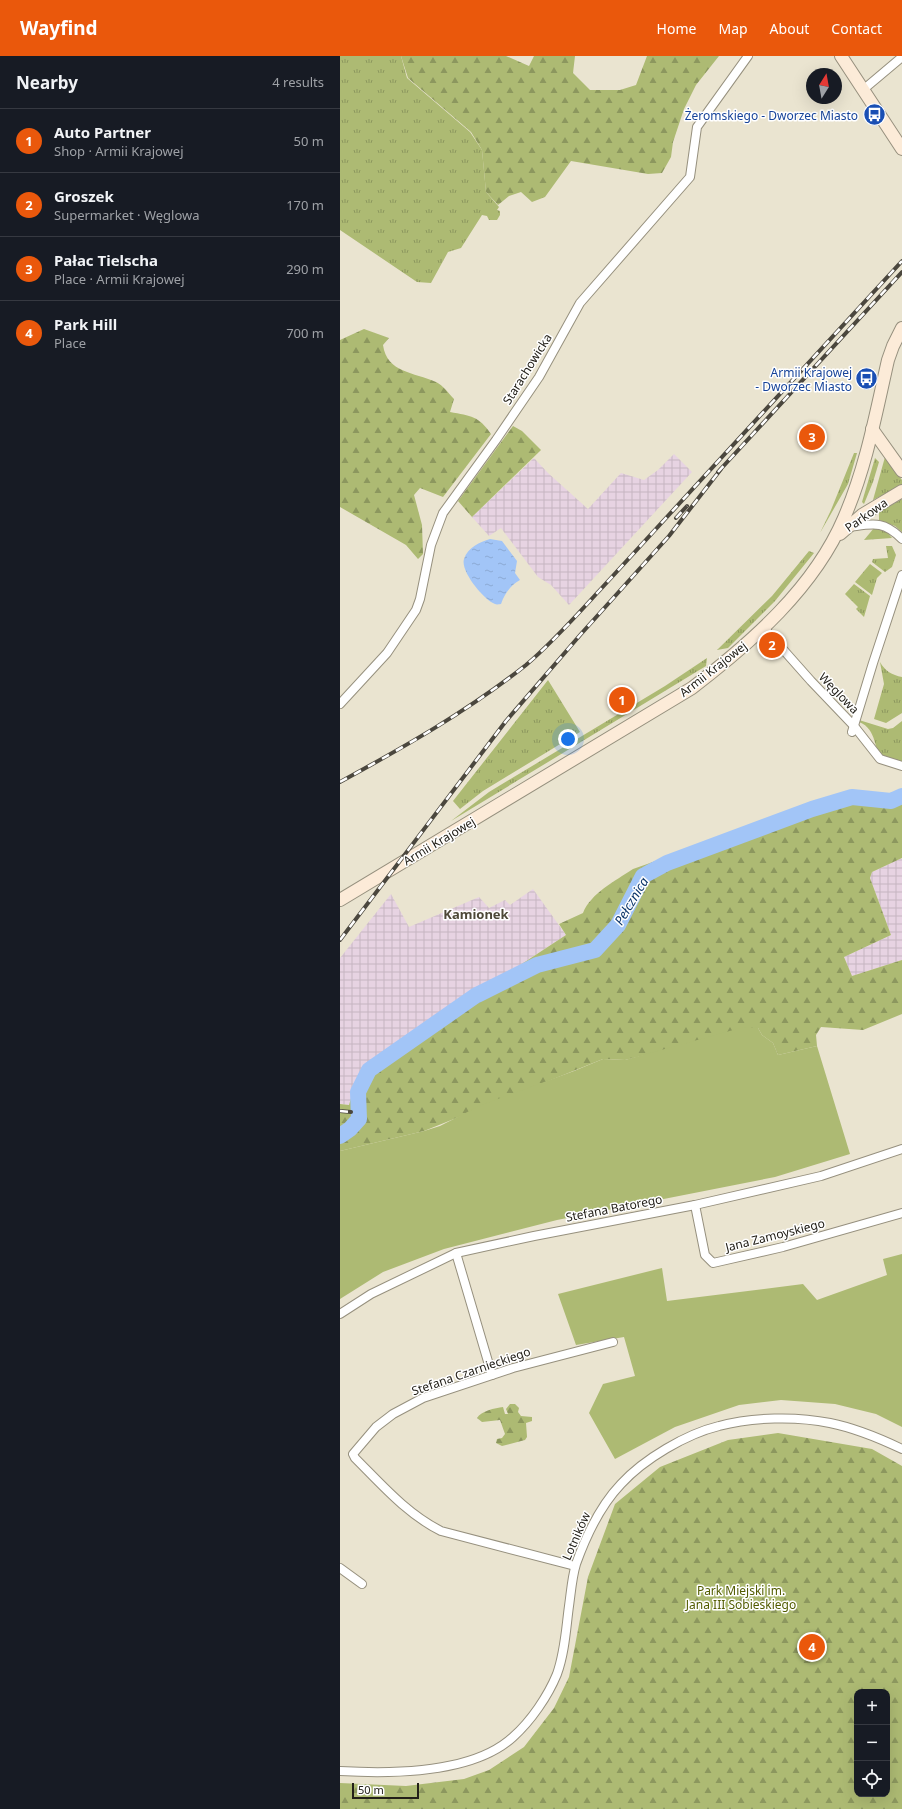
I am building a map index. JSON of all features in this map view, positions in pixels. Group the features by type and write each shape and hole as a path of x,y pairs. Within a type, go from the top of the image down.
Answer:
{"main road":[{"path":"842,56 902,149"},
{"name":"Armii Krajowej","path":"340,900 692,688 731,658 764,628 809,576 832,542 844,519 855,490 872,430 888,360 902,328"},
{"path":"872,430 902,471"},
{"name":"Parkowa","path":"832,542 846,527 862,515 902,491"}],"street":[{"name":"Starachowicka","path":"340,704 387,653 416,610 420,599 431,545 443,513 496,440 539,377 580,303 690,177 697,127 748,56"},
{"path":"864,89 902,56"},
{"path":"846,527 872,524 882,526 892,529 902,539"},
{"path":"853,729 902,575"},
{"name":"Węglowa","path":"764,628 880,759 902,766"},
{"name":"Stefana Batorego","path":"341,1312 371,1294 456,1253 534,1236 695,1205 821,1176 902,1149"},
{"name":"Jana Zamoyskiego","path":"695,1205 705,1255 713,1262 783,1247 902,1213"},
{"path":"456,1253 492,1375"},
{"name":"Stefana Czarnieckiego","path":"575,1566 441,1531 428,1525 409,1511 355,1458 353,1454 376,1427 405,1407 423,1398 535,1362 613,1342"},
{"name":"Lotników","path":"340,1771 400,1772 445,1767 475,1758 512,1739 530,1718 546,1695 557,1674 564,1646 575,1566 596,1518 620,1484 647,1462 667,1449 690,1437 719,1426 764,1420 799,1420 829,1423 876,1437 902,1449"},
{"path":"340,1568 362,1584"}],"shaded area":[{"path":"674,454 692,472 569,605 551,585 538,577 501,528 489,536 472,517 534,458 548,473 588,509 621,473 644,480 658,470"},
{"path":"902,858 902,960 852,976 844,957 891,935 870,878 872,872"},
{"path":"533,889 566,935 364,1067 357,1078 349,1105 340,1104 340,958 391,894 409,927 479,897 489,908 505,900 510,905"}],"green space":[{"path":"340,56 401,56 407,78 470,132 482,150 486,192 499,207 497,210 500,211 500,215 497,220 489,220 487,216 482,215 461,248 448,252 431,283 417,282 340,230"},
{"path":"401,56 506,56 529,66 534,56 575,56 573,73 590,90 620,90 636,85 647,56 719,56 696,85 684,109 673,142 671,157 662,173 648,174 571,161 545,197 532,202 521,192 509,196 498,205 486,192 482,150 471,132 408,78"},
{"path":"364,329 389,338 383,345 390,361 396,366 439,383 454,399 450,412 478,420 491,434 443,497 420,488 414,495 422,525 423,554 418,559 406,545 340,507 340,340"},
{"path":"513,426 522,431 541,450 472,517 458,501"},
{"path":"854,453 857,453 848,484 820,533 831,510"},
{"path":"885,457 902,480 902,485 873,500"},
{"path":"875,458 879,462 864,504 862,502"},
{"path":"902,499 902,532 895,526 879,520 879,512"},
{"path":"874,528 887,532 892,538 864,540"},
{"path":"886,546 892,546 896,555 892,567 885,572 872,562 873,559 888,558"},
{"path":"809,551 814,553 775,601 728,648 717,650 772,596"},
{"path":"870,564 882,573 877,578 872,595 855,582"},
{"path":"854,584 870,596 864,617 856,609 858,607 845,594"},
{"path":"707,658 706,666 451,821 489,792 665,686"},
{"path":"880,662 889,672 902,677 902,713 886,723 874,719 884,684"},
{"path":"548,680 580,732 483,791 460,809 453,801"},
{"path":"859,720 888,729 893,728 902,721 902,762 883,758 878,751 869,730 865,725 859,722"},
{"path":"849,793 863,793 886,800 902,798 902,858 872,872 870,878 891,935 844,957 852,976 902,960 902,1014 863,1030 821,1027 816,1035 817,1046 778,1055 773,1043 762,1035 758,1028 625,1060 603,1059 424,1131 340,1151 340,1104 349,1105 357,1078 364,1067 566,935 559,924 583,913 592,899 611,883 633,869"},
{"path":"744,1027 758,1028 762,1035 773,1043 778,1055 817,1046 850,1154 775,1177 557,1220 444,1249 383,1272 340,1299 340,1151 440,1126 481,1105 603,1059 625,1060"},
{"path":"902,1254 902,1427 876,1414 835,1404 781,1400 739,1405 675,1427 615,1459 589,1413 603,1384 635,1376 624,1337 576,1345 558,1294 662,1268 667,1301 803,1284 817,1300 887,1275 883,1259"},
{"path":"510,1404 515,1404 519,1408 518,1412 521,1416 532,1417 532,1421 526,1423 527,1437 525,1440 502,1446 496,1443 497,1439 502,1438 505,1434 500,1420 482,1422 477,1418 492,1409 503,1407 505,1414 508,1414 506,1409"},
{"name":"Park Miejski im. Jana III Sobieskiego","path":"778,1433 872,1449 902,1466 902,1809 340,1809 340,1783 406,1786 464,1779 489,1770 524,1747 554,1708 569,1677 588,1577 615,1504 660,1467 728,1440"}],"water":[{"path":"490,539 502,541 517,561 515,573 520,580 508,590 501,604 496,604 490,601 479,591 469,577 464,564 464,559 471,548 478,543"}],"waterway":[{"name":"Pełcznica","path":"340,1136 350,1129 359,1119 358,1092 369,1070 475,996 537,965 595,950 618,925 643,876 667,863 812,809 852,797 891,801 902,796"}],"railway":[{"path":"340,782 412,742 459,713 504,682 536,657 582,610 902,261"},
{"path":"718,472 902,272"},
{"path":"340,940 506,721 581,634 669,536 721,469"},
{"path":"676,518 687,506"},
{"path":"340,1111 351,1112"}],"place":[{"name":"Żeromskiego - Dworzec Miasto","path":"874,115"},
{"name":"Armii Krajowej - Dworzec Miasto","path":"867,379"},
{"name":"Pałac Tielscha","path":"812,437"},
{"name":"Groszek","path":"772,645"},
{"name":"Auto Partner","path":"622,700"},
{"name":"Park Hill","path":"812,1647"}],"district":[{"name":"Kamionek","path":"476,914"}]}
